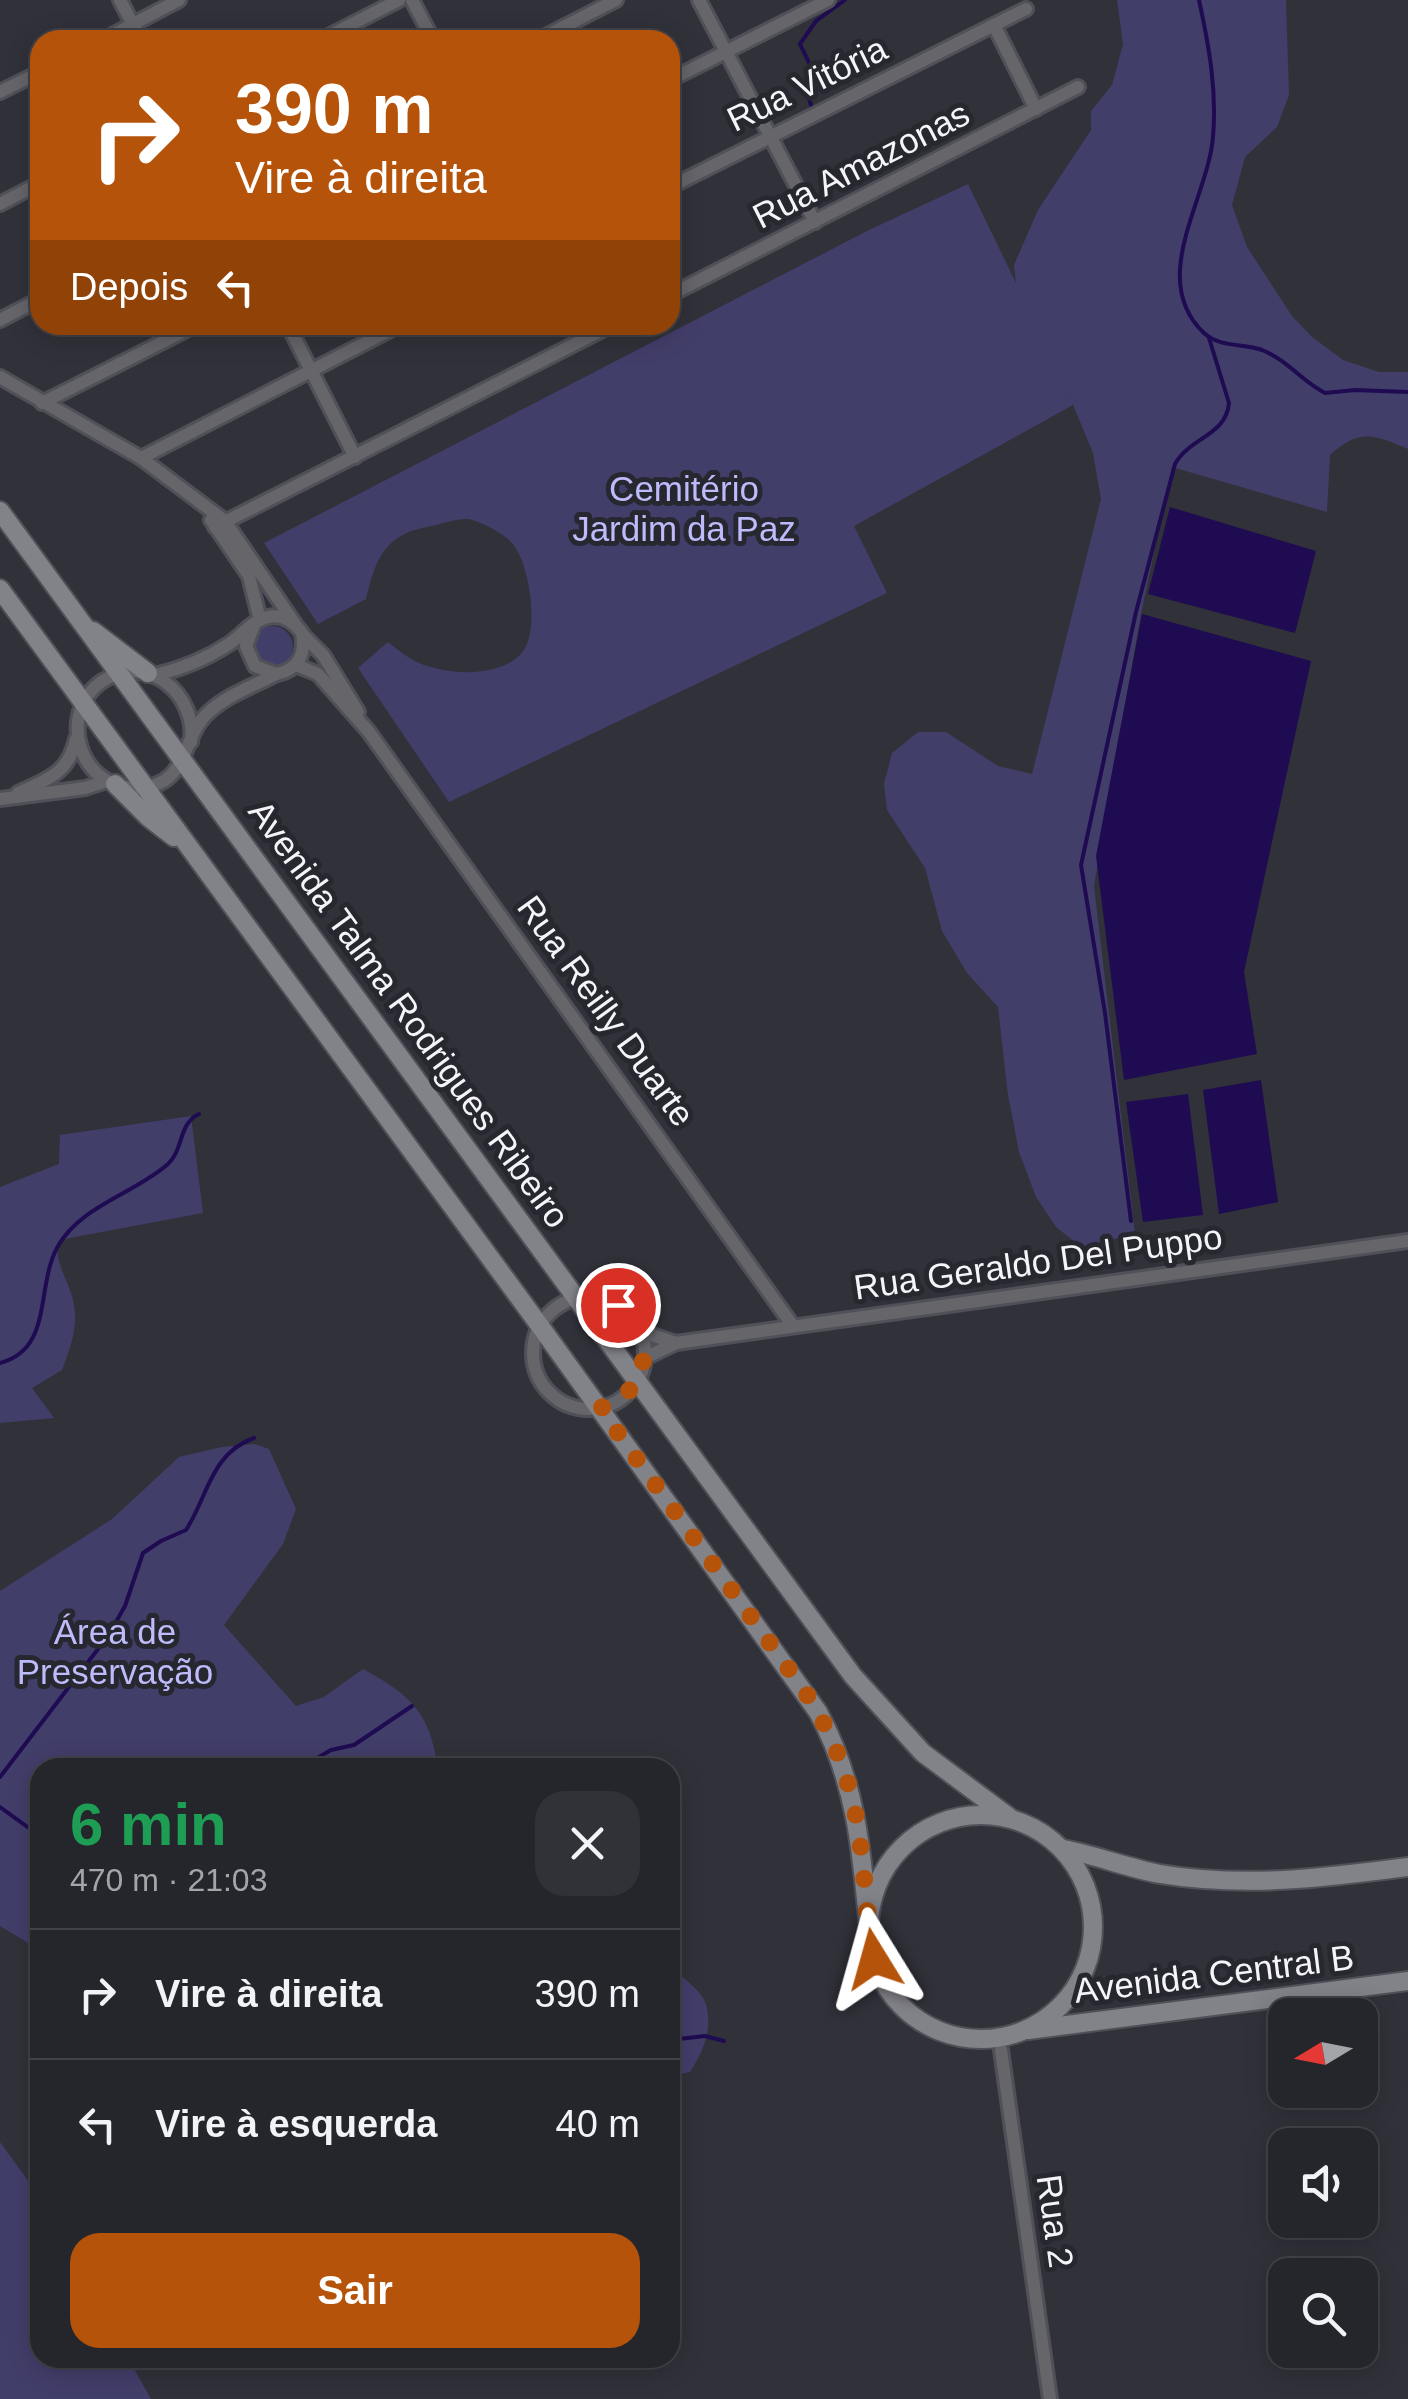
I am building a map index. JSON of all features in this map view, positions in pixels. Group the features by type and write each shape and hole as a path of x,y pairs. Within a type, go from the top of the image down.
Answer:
{"main road":[{"name":"Avenida Talma Rodrigues Ribeiro","path":"0,512 878,1707 923,1753 1009,1817"},
{"path":"0,589 804,1690 832,1737 851,1789 870,1930"},
{"path":"86,627 151,674"},
{"path":"111,783 192,850"},
{"name":"Avenida Central B","path":"1028,2030 1062,2005 1086,1969 1094,1927 1086,1885 1063,1849 1029,1824 984,1814 958,1816 933,1825 911,1838 893,1857 872,1904 870,1930 879,1973 895,1998 916,2018 942,2032 970,2039 1000,2038 1028,2030 1408,1981"},
{"name":"Avenida Central B","path":"1063,1849 1154,1873 1234,1882 1304,1881 1408,1867"}],"street":[{"path":"120,0 135,30"},
{"path":"123,30 179,0"},
{"path":"340,30 399,0"},
{"path":"412,0 428,30"},
{"path":"558,30 616,0"},
{"path":"699,0 815,222"},
{"path":"680,75 828,0"},
{"name":"Rua Vitória","path":"680,181 1026,9"},
{"path":"994,25 1036,109"},
{"path":"0,92 30,77"},
{"name":"Rua Amazonas","path":"680,291 1078,87"},
{"path":"0,204 30,189"},
{"path":"0,320 30,304"},
{"path":"42,403 176,335"},
{"path":"293,335 355,457"},
{"path":"142,458 380,335"},
{"path":"220,524 355,457 577,335"},
{"name":"Rua Reilly Duarte","path":"0,378 142,458 195,498 220,524 298,629 323,655 368,732 792,1326"},
{"name":"Rua Reilly Duarte","path":"220,524 249,576 257,622"},
{"path":"272,616 284,618 298,629 302,656 296,666 205,714 184,760 164,780 145,787 111,783 4,799 60,772 73,752 83,702 101,682 120,674 151,674 200,660 272,616"},
{"path":"257,622 248,634 248,657 264,672 276,674"},
{"name":"Rua Reilly Duarte","path":"296,666 318,674 368,732"},
{"path":"151,674 175,689 185,702 192,726 191,742"},
{"path":"76,731 88,764 111,783"},
{"name":"Rua Geraldo Del Puppo","path":"644,1358 676,1343 1408,1241"},
{"path":"594,1297 618,1305 640,1331 644,1358 638,1380 622,1398 600,1408 572,1406 555,1397 542,1384 534,1357 540,1326 556,1308 577,1298 594,1297"},
{"name":"Rua Geraldo Del Puppo","path":"640,1331 676,1343"},
{"name":"Rua 2","path":"1001,2050 1050,2399"}],"green space":[{"name":"Cemitério Jardim da Paz","path":"1117,0 1286,0 1289,95 1277,127 1245,157 1232,205 1247,247 1292,316 1312,337 1343,360 1379,372 1408,372 1408,449 1368,437 1341,446 1330,455 1327,512 1172,467 1140,619 1094,886 1135,1234 1081,1247 1056,1227 1036,1197 1019,1152 998,1007 967,973 942,931 925,868 887,810 884,784 892,753 918,732 946,732 998,766 1032,774 1101,499 1093,453 1064,383 1073,405 854,526 887,593 449,802 358,668 388,642 425,665 456,672 489,670 516,658 529,637 531,608 527,576 516,549 501,534 468,519 415,530 385,550 366,599 318,624 264,543 666,335 680,335 680,328 869,230 968,184 1016,283 1014,265 1038,210 1091,130 1091,111 1112,85 1123,44"},
{"path":"272,626 287,632 293,647 287,662 272,668 257,662 251,647 257,632"},
{"path":"191,1116 203,1213 59,1240 59,1263 75,1309 73,1335 62,1370 32,1388 54,1418 0,1423 0,1187 59,1164 60,1135"},
{"name":"Área de Preservação","path":"255,1444 269,1449 296,1509 283,1544 224,1625 296,1706 324,1697 363,1669 378,1677 402,1694 420,1714 436,1758 30,1758 30,1944 0,1926 0,1591 112,1519 179,1457"},
{"path":"680,1975 702,1997 707,2011 708,2030 703,2048 690,2072 680,2074"},
{"path":"0,2142 30,2183 30,2368 134,2368 151,2399 0,2399"}],"shaded area":[{"path":"1170,507 1316,551 1295,633 1148,594"},
{"path":"1142,614 1311,661 1244,972 1257,1054 1124,1080 1096,856"},
{"path":"1261,1080 1278,1202 1219,1214 1203,1090"},
{"path":"1188,1094 1203,1215 1143,1222 1126,1102"}],"waterway":[{"path":"811,105 805,85 811,67 800,44 816,21 845,0"},
{"path":"1199,0 1211,68 1214,120 1209,161 1180,264 1188,312 1210,338 1271,354 1325,393 1408,392"},
{"path":"1131,1221 1105,1013 1081,865 1136,612 1175,464 1189,448 1215,430 1229,403 1209,338"},
{"path":"0,1363 17,1356 29,1344 41,1314 51,1262 68,1232 94,1210 168,1164 184,1130 199,1114"},
{"path":"0,1777 108,1636 125,1606 143,1553 186,1530 219,1465 228,1454 254,1438"},
{"path":"317,1758 354,1745 412,1706"},
{"path":"0,1807 30,1829"},
{"path":"680,2039 705,2036 724,2041"}],"route":[{"path":"618,1305 640,1331 644,1365 628,1393 600,1408 804,1690 832,1737 858,1821 874,1959"}]}
